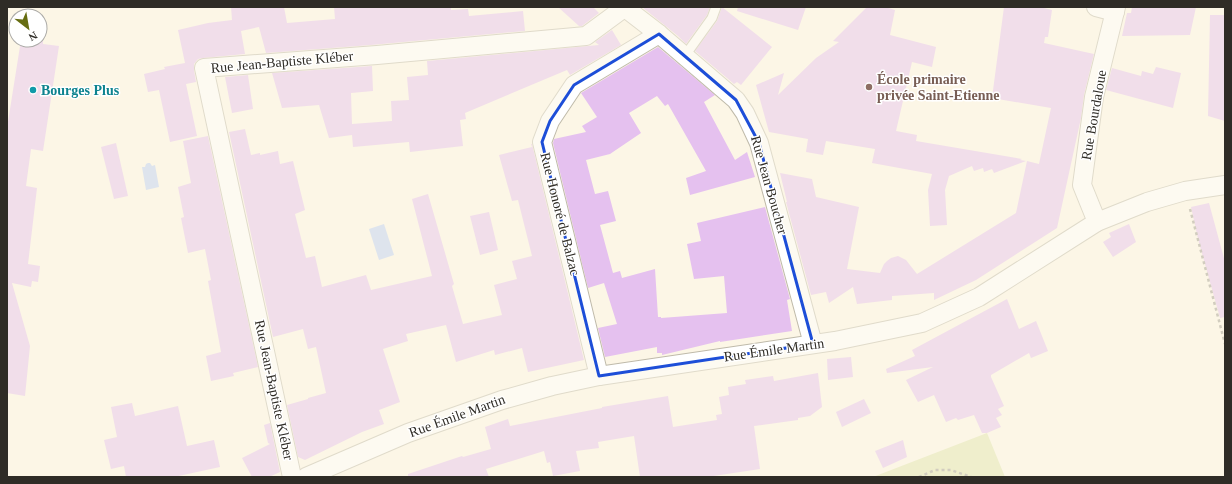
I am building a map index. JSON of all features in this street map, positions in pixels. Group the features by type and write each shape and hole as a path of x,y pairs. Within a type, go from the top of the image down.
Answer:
{"street":[{"name":"Rue Jean Boucher","path":"624,7 659,34 736,100 745,113 759,143 813,344"},
{"name":"Rue Jean-Baptiste Kléber","path":"292,477 204,68 377,55 586,36 624,7"},
{"path":"1096,7 1116,9"},
{"name":"Rue Bourdaloue","path":"1097,222 1082,185 1094,97 1116,9"},
{"name":"Rue Honoré de Balzac","path":"599,376 542,142 550,121 574,85 659,34"},
{"name":"Rue Émile Martin","path":"306,477 408,433 502,400 552,386 599,376 858,337 922,323 979,297 1097,222 1147,202 1185,191 1225,185"}],"lane":[{"path":"684,57 712,18 716,7"}],"path":[{"path":"1185,191 1225,344"},
{"path":"919,477 935,470 951,470 971,477"}],"highlighted area":[{"path":"659,34 736,100 759,143 813,344 599,376 542,142 550,121 574,85"}],"green space":[{"path":"987,433 1005,477 873,477"}],"water":[{"path":"148,163 152,166 155,165 159,187 146,190 142,167 145,167"},
{"path":"384,224 394,255 379,260 369,229"}],"building":[{"path":"231,7 284,7 287,23 335,19 334,7 451,7 451,10 468,9 469,16 523,11 525,31 266,53 259,27 241,31 245,54 203,58 198,59 194,64 196,82 186,84 197,136 170,142 159,90 148,92 144,74 165,69 164,67 185,63 178,30 208,23 232,20"},
{"path":"558,7 593,7 599,13 582,26 579,26"},
{"path":"642,7 710,7 707,15 686,44"},
{"path":"722,7 772,47 741,85 737,82 734,84 695,51 717,21"},
{"path":"738,7 806,7 798,30 737,11"},
{"path":"867,7 885,7 895,10 890,35 936,47 932,67 912,62 896,131 917,135 916,141 1022,159 1020,160 1026,161 994,173 992,169 984,172 983,168 974,171 972,166 949,176 945,190 947,225 930,226 928,190 932,174 872,163 875,149 826,141 823,155 806,152 808,139 769,132 756,85 784,73 778,95 816,58 839,42 833,41"},
{"path":"1004,7 1040,7 1052,10 1048,37 1045,37 1044,43 1094,54 1084,95 1081,118 1057,228 976,280 934,300 934,293 892,296 892,300 857,304 853,287 829,303 826,292 811,295 786,202 780,173 812,179 816,197 859,207 847,269 880,273 887,261 898,256 906,260 917,274 1016,213 1027,161 1039,164 1051,108 992,98"},
{"path":"1132,7 1196,7 1190,35 1122,36 1127,13 1131,13"},
{"path":"1210,15 1225,15 1225,121 1208,116"},
{"path":"612,30 621,45 570,75 567,70 465,113 466,119 460,120 463,146 410,152 409,142 353,147 352,135 329,138 319,105 282,108 272,73 372,66 373,91 351,93 352,124 392,121 391,101 409,100 407,77 428,75 427,61 599,45 595,42"},
{"path":"48,45 59,46 43,151 31,149 26,186 37,188 28,264 40,266 38,282 32,281 31,287 12,283 30,346 25,396 7,393 7,128 20,48 48,48"},
{"path":"658,47 715,95 704,102 735,160 747,152 755,177 690,195 686,178 706,171 668,104 665,106 657,96 629,113 641,133 610,154 586,160 595,194 608,191 616,221 600,225 613,273 620,271 622,278 655,269 658,317 727,313 724,276 694,279 687,244 701,241 697,223 765,207 790,299 787,300 792,331 720,341 662,355 662,353 657,353 657,347 605,357 598,328 617,324 604,283 588,288 553,143 554,139 586,132 582,126 597,117 581,93"},
{"path":"1156,67 1181,73 1173,108 1106,90 1112,68 1141,76 1142,71 1153,74"},
{"path":"248,75 253,109 232,113 225,77"},
{"path":"245,129 251,155 260,153 260,155 278,151 280,164 293,161 305,210 295,214 306,258 315,256 322,287 366,275 371,290 432,276 412,199 428,194 454,284 452,286 463,324 502,315 494,285 517,279 512,261 532,256 518,200 512,201 499,155 532,147 532,144 584,360 528,372 522,348 495,355 494,350 456,362 446,325 406,334 408,341 383,349 400,402 379,410 384,424 362,432 305,460 298,457 287,405 326,393 316,347 308,349 303,329 273,337 229,132"},
{"path":"208,136 258,367 233,373 234,376 211,381 206,356 221,352 208,281 211,280 205,249 188,253 181,218 184,217 178,187 191,183 183,141"},
{"path":"116,143 128,196 114,199 101,147"},
{"path":"1209,203 1225,262 1225,317 1220,318 1198,239 1191,207"},
{"path":"489,212 498,250 480,255 470,216"},
{"path":"1129,224 1136,242 1113,257 1103,242 1111,237 1109,233"},
{"path":"1007,299 1019,329 1036,321 1048,351 1031,358 1029,353 991,375 1004,406 998,409 1002,415 996,418 1001,427 987,433 982,433 974,415 958,420 956,418 946,422 934,395 918,402 906,380 933,367 887,373 886,369 915,356 912,350"},
{"path":"851,357 853,377 828,380 827,359"},
{"path":"818,373 822,407 810,416 798,418 798,420 754,426 760,469 707,477 640,477 634,436 598,442 599,448 576,451 580,471 553,476 550,462 547,463 544,451 486,469 489,477 408,477 408,474 462,456 463,457 491,449 485,427 508,419 510,426 602,407 668,396 673,427 717,420 716,415 722,414 719,397 729,395 728,387 746,384 745,380 773,376 774,381"},
{"path":"864,399 871,413 842,427 836,412"},
{"path":"132,403 135,416 178,406 187,446 214,440 220,467 174,477 126,477 124,466 111,469 104,440 117,437 111,407"},
{"path":"270,423 280,472 269,477 252,477 242,458 270,444 268,443 264,425"},
{"path":"903,440 907,457 883,468 875,451"}],"place":[{"name":"École primaire privée Saint-Etienne","path":"869,87"},
{"name":"Bourges Plus","path":"33,90"}]}
